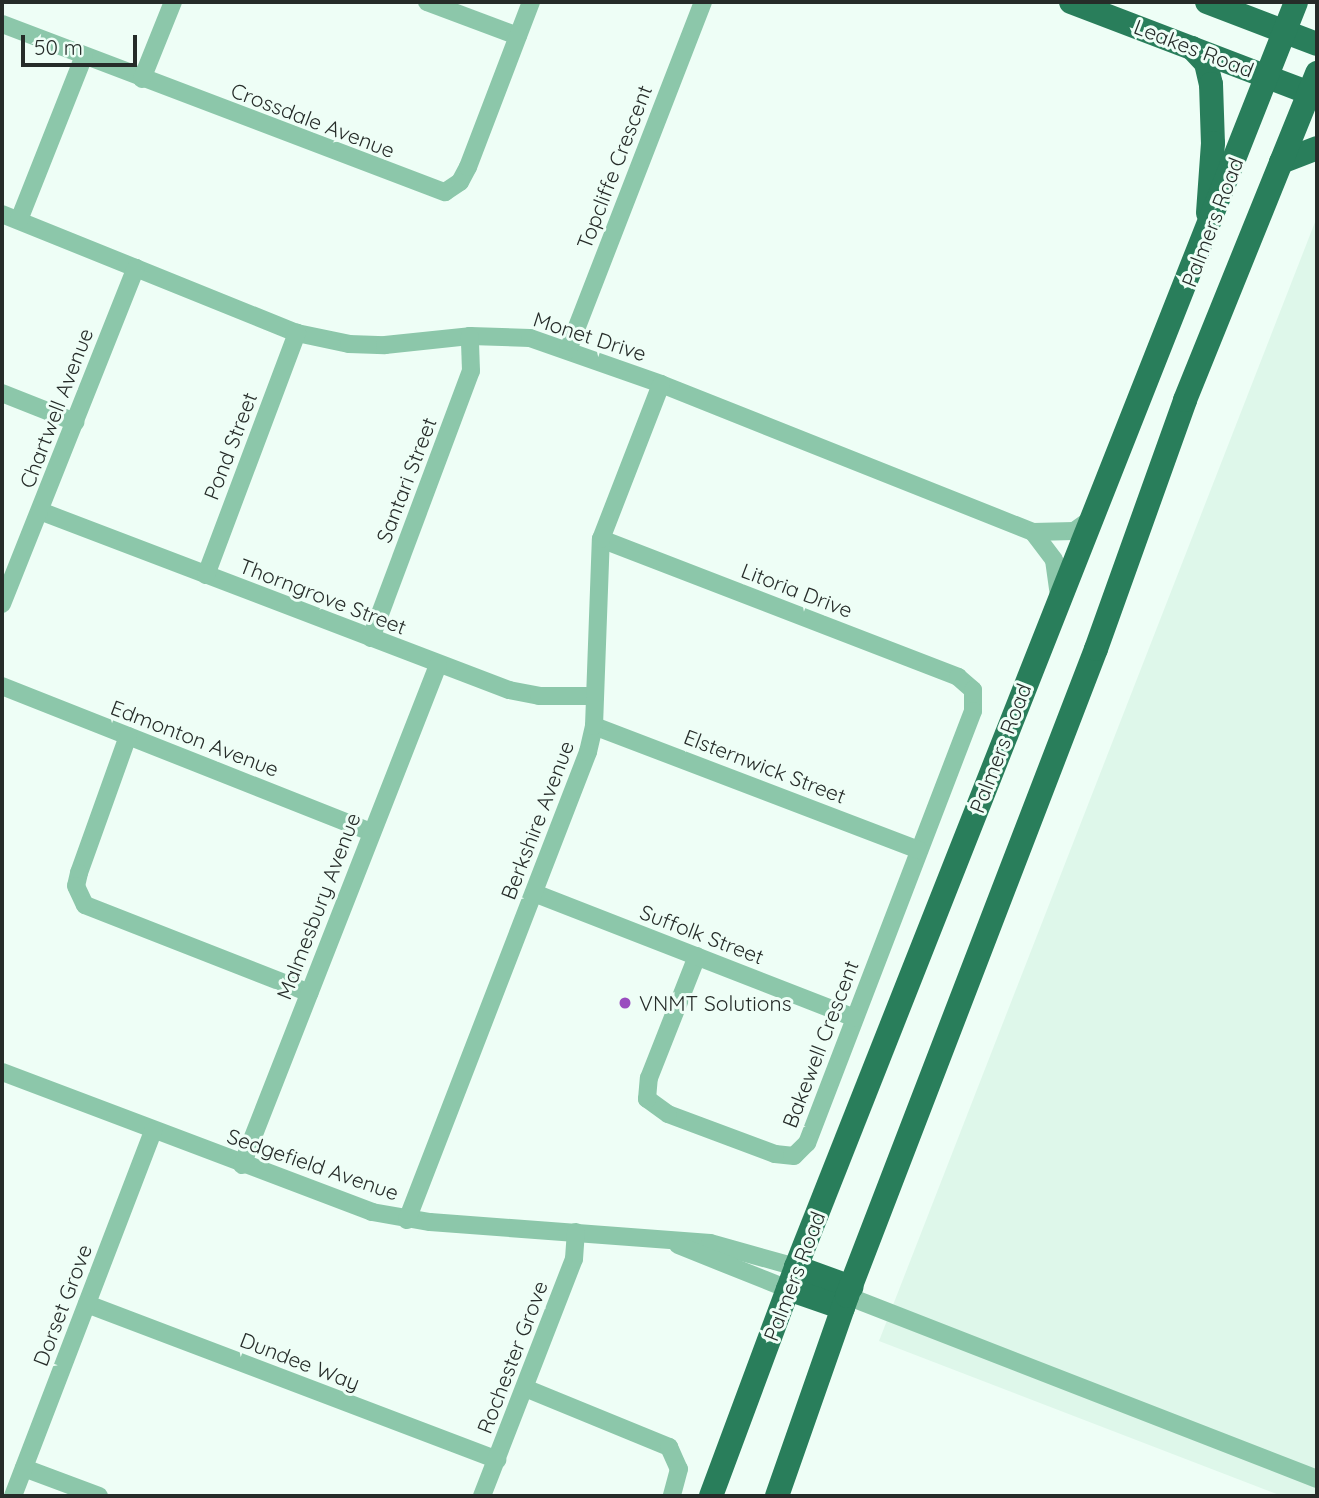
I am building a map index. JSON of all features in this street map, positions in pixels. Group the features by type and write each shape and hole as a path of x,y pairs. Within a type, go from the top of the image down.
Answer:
{"highway":[{"name":"Leakes Road","path":"1071,2 1268,77 1315,87"},
{"path":"1207,2 1317,44"},
{"name":"Palmers Road","path":"711,1496 792,1278 1060,596 1206,239 1296,2"},
{"path":"1192,48 1206,63 1211,84 1213,143 1206,239"},
{"name":"Palmers Road","path":"777,1496 847,1297 1100,637 1185,400 1281,162 1315,87"},
{"path":"1281,162 1317,148"},
{"path":"792,1278 847,1297"}],"street":[{"path":"142,79 173,2"},
{"path":"427,2 517,36 531,2"},
{"name":"Topcliffe Crescent","path":"568,349 703,2"},
{"name":"Crossdale Avenue","path":"2,24 436,191 453,190 468,167 517,36"},
{"path":"10,217 84,56"},
{"name":"Monet Drive","path":"10,217 297,333 349,344 385,345 470,336 530,338 568,349 1033,532 1074,531 1089,522 1098,508"},
{"name":"Chartwell Avenue","path":"2,604 9,564 40,511 136,268"},
{"name":"Pond Street","path":"206,576 297,333"},
{"name":"Santari Street","path":"370,638 471,371 470,336"},
{"name":"Berkshire Avenue","path":"407,1220 589,752 594,726 601,539 661,384"},
{"path":"2,393 75,422"},
{"name":"Thorngrove Street","path":"40,511 509,690 539,696 595,696"},
{"path":"1033,532 1054,560 1060,596"},
{"name":"Litoria Drive","path":"601,539 958,677 973,690"},
{"name":"Malmesbury Avenue","path":"242,1165 438,665"},
{"name":"Edmonton Avenue","path":"2,686 371,832"},
{"name":"Bakewell Crescent","path":"696,956 646,1088 654,1108 775,1154 794,1156 807,1143 973,711 973,690"},
{"name":"Elsternwick Street","path":"594,726 919,850"},
{"path":"128,736 79,873 76,886 85,905 309,993"},
{"name":"Suffolk Street","path":"534,893 855,1018"},
{"name":"Sedgefield Avenue","path":"2,1072 354,1206 407,1220 710,1242 792,1278"},
{"name":"Dorset Grove","path":"13,1496 153,1130"},
{"name":"Rochester Grove","path":"482,1496 574,1259 576,1232"},
{"name":"Sedgefield Avenue","path":"665,1239 792,1278"},
{"path":"847,1297 1317,1479"},
{"name":"Dundee Way","path":"87,1304 497,1460"},
{"path":"525,1388 669,1447 679,1469 672,1496"},
{"path":"24,1468 99,1496"}],"shaded area":[{"path":"1317,217 1317,1496 1282,1496 879,1341"}],"place":[{"name":"VNMT Solutions","path":"625,1003"}]}
